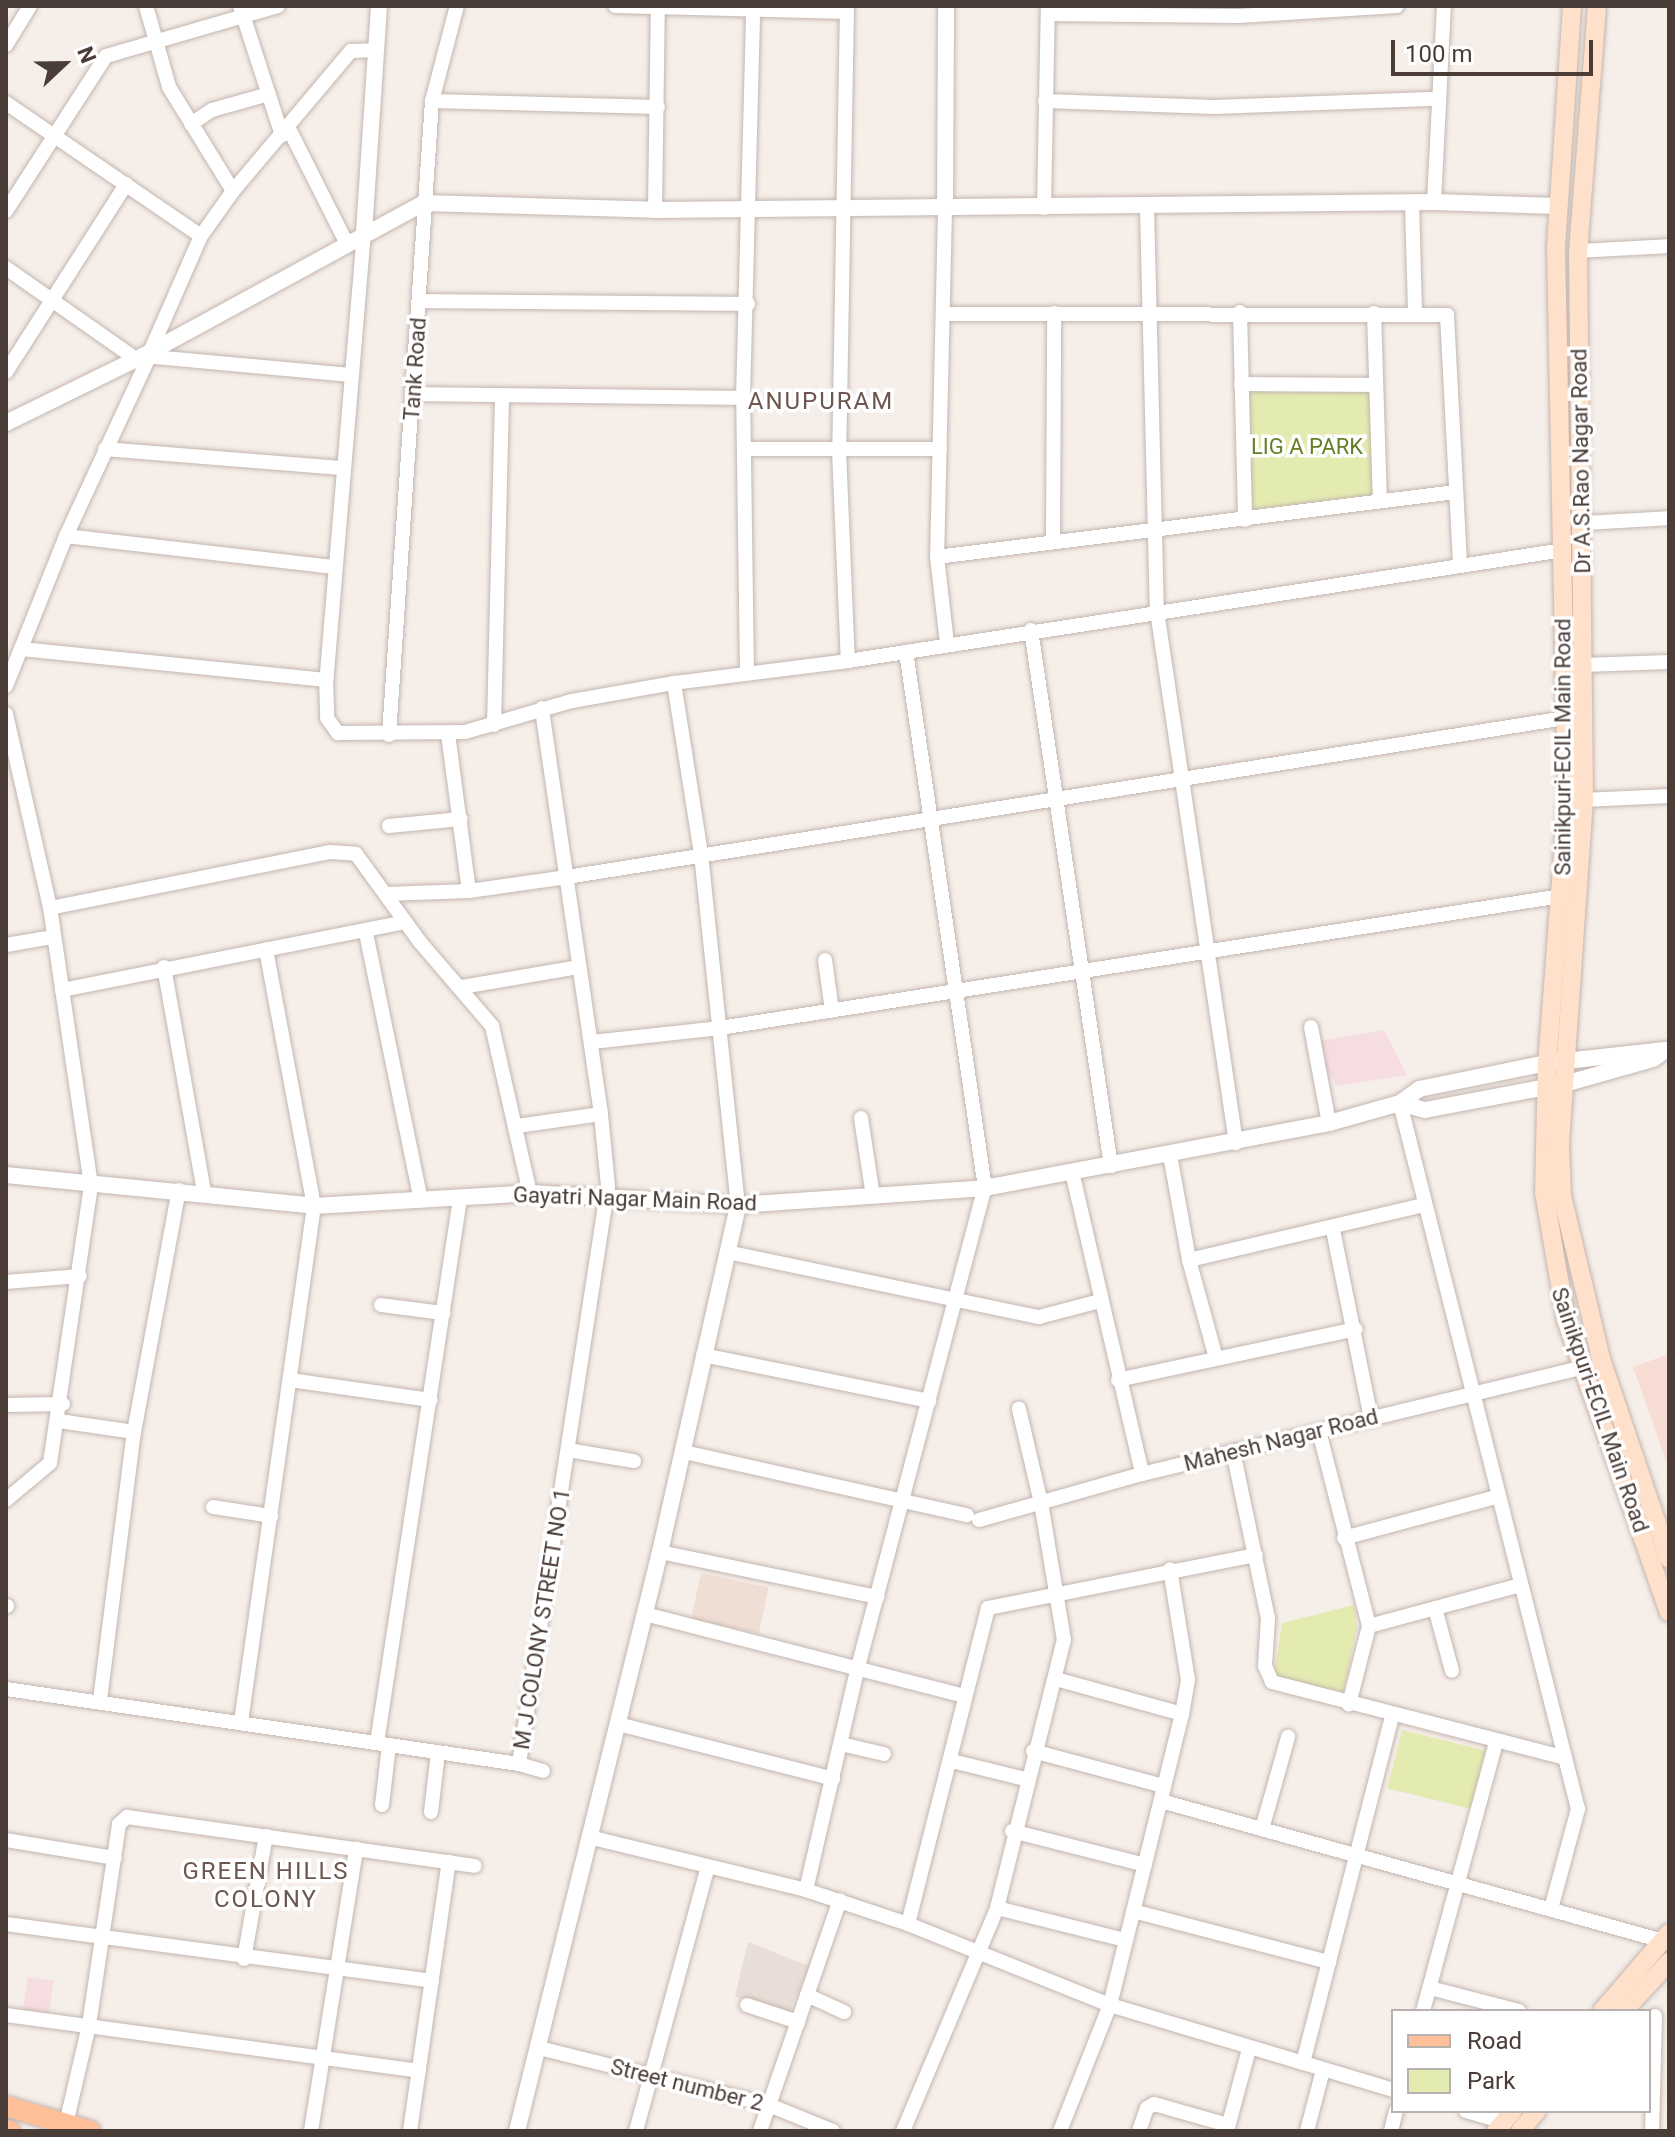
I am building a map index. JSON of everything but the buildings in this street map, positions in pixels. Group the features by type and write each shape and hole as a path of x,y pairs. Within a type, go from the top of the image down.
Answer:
{"main road":[{"name":"Sainikpuri-ECIL Main Road","path":"1572,6 1556,206 1565,718 1561,896 1547,1063 1547,1221 1556,1280 1669,1612"},
{"name":"Dr A.S.Rao Nagar Road","path":"1569,1061 1584,800 1578,251 1597,6"},
{"path":"1566,77 1590,79"},
{"name":"Sainikpuri-ECIL Main Road","path":"1569,1061 1560,1144 1569,1234 1602,1362 1669,1559"},
{"path":"1604,2009 1666,1937"},
{"path":"1626,2009 1669,1962"},
{"path":"6,2106 90,2131"},
{"path":"1508,2124 1533,2113"}],"street":[{"path":"6,45 30,6"},
{"path":"146,6 169,87 233,191"},
{"path":"6,211 106,56 242,10 278,6"},
{"path":"379,6 364,232 352,375 340,468 326,680 332,729 346,735 448,734 494,725 542,708 674,683 848,661 947,643 1563,550"},
{"name":"Tank Road","path":"389,735 432,101 457,6"},
{"path":"615,6 847,9 839,450 848,661"},
{"path":"655,210 658,6"},
{"path":"946,6 945,314 937,557 947,643"},
{"path":"1044,208 1048,10 1239,11 1397,6"},
{"path":"1434,202 1436,99 1444,6"},
{"path":"747,673 743,398 748,304 753,7"},
{"path":"242,10 269,94 285,132 347,244"},
{"path":"6,686 66,536 201,236 233,191 351,51 376,50"},
{"path":"191,124 212,110 269,94"},
{"path":"1045,101 1214,107 1436,99"},
{"path":"432,101 658,107"},
{"path":"6,103 201,236"},
{"path":"6,372 126,184"},
{"path":"6,423 145,356 364,232 424,203 655,210 1147,208 1434,202 1556,206"},
{"path":"1412,203 1415,313"},
{"path":"1147,208 1157,611 1236,1143"},
{"path":"1578,251 1669,246"},
{"path":"6,268 145,356 352,375"},
{"path":"419,301 748,304"},
{"path":"1240,312 1245,520"},
{"path":"1053,541 1054,313"},
{"path":"1374,313 1380,499"},
{"path":"945,314 1441,313 1450,323 1460,566"},
{"path":"1241,384 1376,385"},
{"path":"413,394 743,398"},
{"path":"494,725 502,396"},
{"path":"105,449 340,468"},
{"path":"744,449 940,449"},
{"path":"937,557 1053,541 1153,533 1380,499 1455,492"},
{"path":"1583,523 1669,518"},
{"path":"66,536 334,567"},
{"path":"1031,630 1052,800 1111,1166"},
{"path":"21,649 326,680"},
{"path":"806,1890 858,1667 985,1188 906,652"},
{"path":"1583,665 1669,662"},
{"path":"517,2131 684,1452 738,1205 701,854 674,683"},
{"name":"M J COLONY STREET NO 1","path":"6,1689 100,1700 519,1764 607,1199 592,1042 542,708"},
{"path":"6,714 50,908 91,1185 63,1404 50,1463 6,1500"},
{"path":"386,894 469,891 567,877 1565,718"},
{"path":"448,734 469,891"},
{"path":"1584,800 1669,796"},
{"path":"389,826 461,819"},
{"path":"50,908 330,852 356,854 405,922 462,987 498,1040 530,1193"},
{"path":"592,1042 720,1028 957,993 1081,969 1206,953 1561,896"},
{"path":"62,990 164,967 366,933 405,922"},
{"path":"366,933 421,1200"},
{"path":"6,945 53,937"},
{"path":"241,1722 314,1206 266,949"},
{"path":"825,960 832,1011"},
{"path":"164,967 204,1191"},
{"path":"462,987 579,967"},
{"path":"1311,1027 1329,1123"},
{"name":"Gayatri Nagar Main Road","path":"6,1175 91,1185 204,1191 314,1206 530,1193 738,1205 985,1188 1329,1123 1400,1103 1419,1089 1547,1063 1667,1049"},
{"name":"Gayatri Nagar Main Road","path":"1400,1103 1425,1110 1568,1083 1653,1059 1667,1049"},
{"path":"1400,1103 1470,1396 1578,1809 1551,1909"},
{"path":"517,1126 601,1114"},
{"path":"861,1118 873,1196"},
{"path":"1170,1155 1189,1260 1216,1358"},
{"path":"1072,1172 1142,1474"},
{"path":"100,1700 134,1432 179,1190"},
{"path":"382,1805 383,1744 460,1199"},
{"path":"1189,1260 1333,1230 1423,1205"},
{"path":"1333,1230 1356,1329 1371,1418"},
{"path":"727,1252 955,1302 1039,1317 1100,1301"},
{"path":"6,1282 80,1276"},
{"path":"381,1305 443,1313"},
{"path":"1118,1380 1356,1329"},
{"path":"703,1355 929,1401"},
{"name":"Mahesh Nagar Road","path":"684,1452 905,1498 973,1518 1041,1503 1233,1451 1584,1367"},
{"path":"290,1380 431,1400"},
{"path":"6,1405 63,1404"},
{"path":"903,2131 997,1908 1025,1779 1056,1679 1064,1640 1041,1503 1019,1409"},
{"path":"59,1421 134,1432"},
{"path":"1319,1431 1369,1626 1349,1704"},
{"path":"568,1450 634,1461"},
{"path":"1233,1451 1268,1618 1266,1675 1272,1682 1496,1743 1563,1757"},
{"path":"1344,1538 1496,1497"},
{"path":"213,1507 271,1516"},
{"path":"660,1552 877,1597"},
{"path":"908,1924 952,1761 985,1613 993,1605 1256,1555"},
{"path":"1060,2131 1110,2005 1182,1714 1188,1680 1170,1569"},
{"path":"1369,1626 1521,1585"},
{"path":"1435,1608 1452,1671"},
{"path":"645,1614 965,1696"},
{"path":"1056,1679 1182,1714"},
{"path":"1303,2063 1392,1716"},
{"path":"618,1724 833,1779"},
{"path":"1262,1829 1288,1737"},
{"path":"1424,2009 1460,1885 1496,1743"},
{"path":"841,1744 884,1754"},
{"path":"1033,1751 1164,1786"},
{"path":"431,1812 438,1752"},
{"path":"952,1761 1025,1779"},
{"path":"519,1764 543,1771"},
{"path":"1161,1801 1460,1885 1666,1937"},
{"path":"66,2124 89,2025 119,1824 132,1815 475,1866"},
{"path":"1012,1831 1145,1865"},
{"path":"244,1959 266,1836"},
{"path":"589,1837 840,1900 1110,2005 1391,2089"},
{"path":"6,1840 115,1858"},
{"path":"311,2131 356,1849"},
{"path":"410,2131 449,1862"},
{"path":"636,2131 653,2078 707,1869"},
{"path":"760,2131 840,1900"},
{"path":"997,1908 1125,1940"},
{"path":"1133,1911 1329,1962"},
{"path":"6,1924 102,1935 336,1972 432,1981"},
{"path":"1430,1988 1511,2009"},
{"path":"807,1995 844,2012"},
{"path":"747,2005 798,2022"},
{"path":"6,2015 323,2061 419,2071"},
{"path":"1652,2131 1658,2016"},
{"name":"Street number 2","path":"539,2048 769,2105 833,2131"},
{"path":"1139,2131 1147,2108 1154,2104 1227,2128 1249,2049"},
{"path":"1307,2131 1323,2070"},
{"path":"1472,2113 1508,2124"}],"shaded area":[{"path":"1384,1030 1407,1075 1336,1086 1313,1042"},
{"path":"1669,1354 1669,1469 1633,1367"},
{"path":"701,1573 768,1587 759,1633 691,1619"},
{"path":"748,1942 809,1966 786,2020 735,1996"},
{"path":"28,1977 54,1981 48,2015 23,2011"}],"green space":[{"name":"LIG A PARK","path":"1247,389 1372,390 1374,494 1252,514"},
{"path":"1354,1605 1357,1627 1343,1694 1274,1676 1282,1623"},
{"path":"1402,1730 1485,1751 1471,1809 1387,1788"}],"district":[{"name":"ANUPURAM","path":"821,402"},
{"name":"GREEN HILLS COLONY","path":"266,1886"}]}
